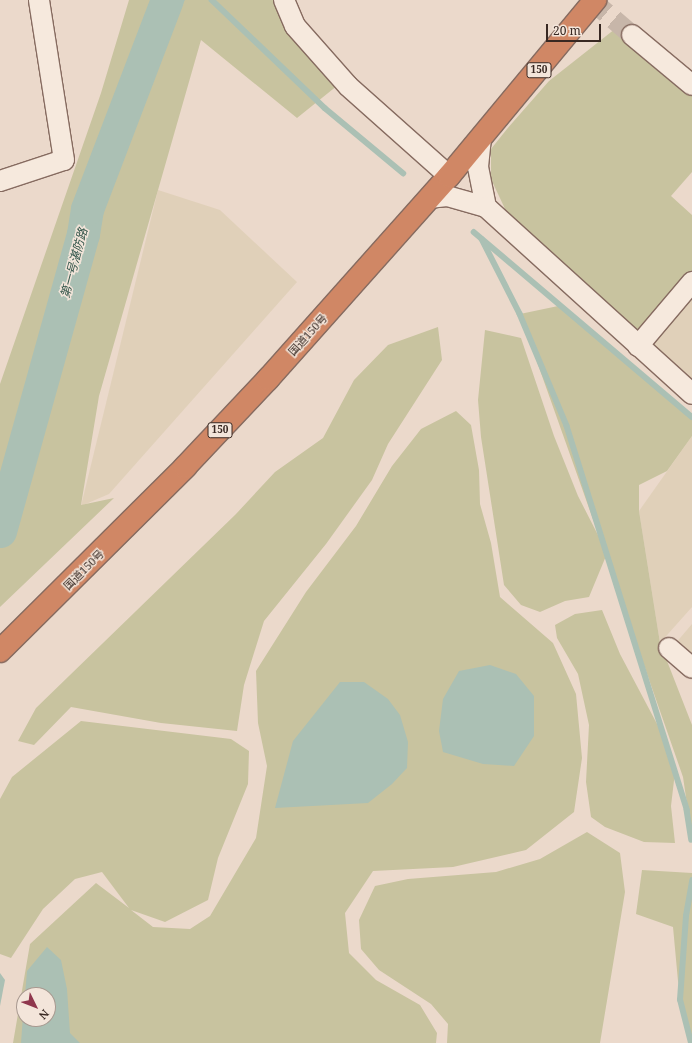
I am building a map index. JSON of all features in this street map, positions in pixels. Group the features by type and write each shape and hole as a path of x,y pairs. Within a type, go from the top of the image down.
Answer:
{"highway":[{"name":"国道150号","path":"0,652 185,467 273,374 449,176 595,0"}],"street":[{"path":"0,182 64,160 39,0"},
{"path":"284,0 295,26 348,86 449,176"},
{"path":"632,35 692,85"},
{"path":"481,138 478,167 486,207"},
{"path":"429,198 447,196 486,207 692,394"},
{"path":"638,346 692,282"},
{"path":"669,648 692,668"}],"shaded area":[{"path":"129,0 289,0 343,81 297,118 201,40 99,396 81,505 114,498 0,607 0,384 101,93"},
{"path":"159,0 185,0 135,84"},
{"path":"620,25 643,53 692,89 692,172 671,196 692,215 692,282 643,340 621,316 506,211 491,179 491,149 507,129 549,81"},
{"path":"158,190 220,210 297,282 109,494 81,506"},
{"path":"692,286 692,381 642,349"},
{"path":"563,305 692,415 692,436 667,471 639,485 639,511 660,643 692,725 692,838 683,777 606,556 589,597 565,601 540,612 521,605 504,585 481,437 478,400 485,330 521,338 554,436 578,496 600,539 520,314"},
{"path":"438,327 442,360 388,444 372,480 326,544 264,621 244,685 237,731 161,723 71,707 34,745 18,741 36,708 236,514 275,472 323,438 354,380 388,345"},
{"path":"456,411 471,425 479,470 480,504 491,543 500,597 553,643 576,694 582,758 574,812 526,850 453,867 373,871 345,913 349,953 376,980 420,1005 437,1033 436,1043 13,1043 16,1026 16,1027 56,1027 56,987 23,987 30,944 96,883 129,908 102,872 75,879 43,909 11,958 0,954 0,799 12,777 81,721 231,739 249,751 248,784 218,858 208,900 165,922 131,910 153,927 190,929 210,916 256,838 267,766 258,723 256,671 306,592 356,526 392,466 421,429"},
{"path":"692,436 692,607 660,643 639,511"},
{"path":"602,610 620,654 665,739 675,772 671,806 675,843 644,842 605,827 591,817 586,782 589,725 578,674 557,638 555,625 575,614"},
{"path":"692,624 692,670 669,651"},
{"path":"490,665 516,674 534,696 534,736 514,766 483,764 443,752 439,731 443,699 459,671"},
{"path":"340,682 364,682 388,699 400,715 408,742 407,768 392,784 368,803 275,808 293,741"},
{"path":"587,832 620,853 625,892 600,1043 447,1043 448,1024 431,1004 379,970 361,949 359,920 375,886 408,879 496,872 540,859"},
{"path":"642,870 692,873 692,1042 678,981 673,927 636,914"},
{"path":"47,947 61,960 67,989 70,1033 80,1043 21,1043 22,1027 56,1027 56,987 26,987 27,971"},
{"path":"0,973 5,980 0,1006"}],"waterway":[{"name":"第一号湛防路","path":"0,531 83,234 87,209 167,0"},
{"path":"212,0 325,108 403,173"},
{"path":"474,232 692,417"},
{"path":"482,239 520,314 567,426 687,810 692,840"},
{"path":"691,1043 680,1000 686,916 692,881"}],"tunnel":[{"path":"591,0 632,35"}]}
